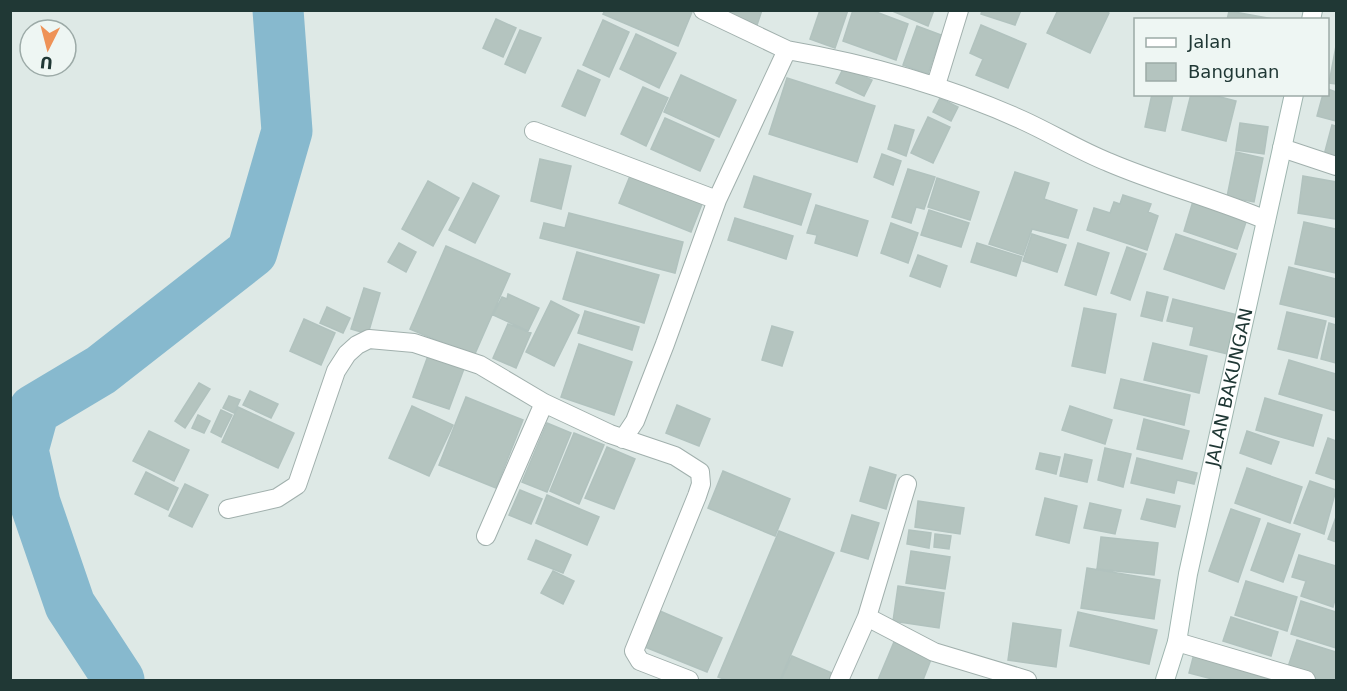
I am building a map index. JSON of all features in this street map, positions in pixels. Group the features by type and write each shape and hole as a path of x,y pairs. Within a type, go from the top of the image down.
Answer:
{"street":[{"path":"703,10 787,51 839,59 936,85 1020,119 1108,162 1266,220"},
{"path":"936,85 959,10"},
{"path":"623,439 634,421 665,344 717,200 787,51"},
{"name":"JALAN BAKUNGAN","path":"1166,681 1177,642 1188,573 1294,96"},
{"path":"534,131 717,200"},
{"path":"1282,148 1336,166"},
{"path":"228,509 277,498 297,485 336,371 352,350 369,339 414,343 480,365 544,404 623,439 675,456 700,472 697,496 634,651 640,661 689,681"},
{"path":"486,536 544,404"},
{"path":"839,681 867,617 907,484"},
{"path":"867,617 927,649 1027,681"},
{"path":"1177,642 1306,681"}],"building":[{"path":"605,10 687,10 692,12 678,46 603,14"},
{"path":"725,10 762,10 757,25 724,13"},
{"path":"820,10 848,10 835,48 810,39"},
{"path":"853,10 871,10 908,24 896,60 843,41"},
{"path":"890,10 934,10 928,26"},
{"path":"982,10 1021,10 1015,25 981,14"},
{"path":"1058,10 1104,10 1109,13 1090,53 1047,33"},
{"path":"1229,11 1268,18 1227,18"},
{"path":"496,19 516,28 503,57 483,48"},
{"path":"603,20 629,32 609,77 583,65"},
{"path":"981,25 1026,44 1008,88 976,75 983,59 970,53"},
{"path":"917,26 941,35 928,74 903,65"},
{"path":"520,30 541,38 525,73 505,64"},
{"path":"636,34 676,53 659,88 620,69"},
{"path":"1336,46 1336,84 1329,83"},
{"path":"844,67 872,80 864,96 836,83"},
{"path":"578,70 600,80 585,116 562,106"},
{"path":"681,75 736,100 719,137 664,112"},
{"path":"787,78 875,106 857,162 769,134"},
{"path":"643,87 668,98 646,146 621,134"},
{"path":"1329,89 1336,92 1336,121 1317,116 1322,96 1329,96"},
{"path":"1152,96 1173,96 1165,131 1145,127"},
{"path":"1190,96 1217,96 1236,101 1226,141 1182,130"},
{"path":"940,98 958,107 951,121 933,112"},
{"path":"928,117 950,127 933,163 911,153"},
{"path":"665,118 714,140 700,171 651,149"},
{"path":"1240,123 1268,127 1264,154 1236,150"},
{"path":"895,125 914,130 906,156 888,149"},
{"path":"1332,125 1336,126 1336,159 1324,155"},
{"path":"1236,152 1263,158 1254,202 1227,197"},
{"path":"882,154 901,161 893,185 874,177"},
{"path":"540,159 571,166 561,209 531,201"},
{"path":"908,169 935,177 924,209 916,207 911,223 892,217"},
{"path":"1015,172 1049,183 1044,199 1077,210 1068,238 1032,229 1023,255 989,244"},
{"path":"630,176 702,204 691,232 619,203"},
{"path":"754,176 811,194 801,225 744,207"},
{"path":"1303,176 1336,182 1336,219 1298,213"},
{"path":"937,178 979,192 970,220 928,207"},
{"path":"428,181 459,198 433,246 402,229"},
{"path":"473,183 499,196 475,243 449,230"},
{"path":"1123,195 1151,204 1148,212 1158,216 1147,250 1087,230 1094,208 1110,213 1114,202 1120,204"},
{"path":"1194,198 1248,216 1237,249 1184,231"},
{"path":"816,205 868,221 857,256 815,243 817,235 807,233"},
{"path":"929,210 969,223 961,247 921,235"},
{"path":"569,213 683,242 675,273 540,238 544,223 565,228"},
{"path":"735,218 793,236 786,259 728,240"},
{"path":"1304,222 1336,229 1336,273 1295,264"},
{"path":"891,223 918,233 908,263 881,253"},
{"path":"1032,234 1066,245 1057,272 1023,261"},
{"path":"1176,234 1236,254 1224,289 1164,269"},
{"path":"399,243 416,252 406,272 388,262"},
{"path":"977,243 1022,257 1016,276 971,262"},
{"path":"1078,243 1109,253 1096,295 1065,285"},
{"path":"446,246 510,274 474,356 410,329"},
{"path":"1127,247 1146,254 1130,300 1111,293"},
{"path":"577,252 659,275 644,323 563,299"},
{"path":"918,255 947,266 940,287 910,276"},
{"path":"1289,267 1336,279 1335,317 1280,304"},
{"path":"364,288 380,293 368,334 351,329"},
{"path":"1147,292 1168,297 1162,321 1141,316"},
{"path":"508,294 539,308 528,331 493,315 502,297 507,299"},
{"path":"1173,299 1242,316 1232,355 1190,345 1194,327 1167,321"},
{"path":"551,301 579,315 554,366 526,352"},
{"path":"327,307 350,318 343,333 320,323"},
{"path":"1084,308 1116,314 1105,373 1072,366"},
{"path":"585,311 639,327 632,350 578,333"},
{"path":"1287,312 1326,321 1317,358 1278,349"},
{"path":"304,319 335,333 321,365 290,351"},
{"path":"1329,323 1336,325 1336,363 1321,359"},
{"path":"508,324 531,333 516,368 493,358"},
{"path":"772,326 793,332 782,366 762,360"},
{"path":"1153,343 1207,356 1199,393 1144,380"},
{"path":"579,344 632,362 614,415 561,397"},
{"path":"429,353 465,366 449,409 413,397"},
{"path":"1289,360 1336,374 1336,411 1279,394"},
{"path":"1121,379 1190,395 1184,425 1114,408"},
{"path":"199,383 210,389 185,428 175,421"},
{"path":"250,391 278,404 271,418 243,405"},
{"path":"229,396 240,400 234,413 223,408"},
{"path":"466,397 523,420 496,488 439,465"},
{"path":"1265,398 1322,415 1313,446 1256,430"},
{"path":"677,405 710,419 699,446 666,433"},
{"path":"412,406 453,425 429,476 389,458"},
{"path":"1070,406 1112,420 1105,444 1062,430"},
{"path":"238,407 294,433 278,468 222,442"},
{"path":"221,410 232,415 221,437 211,432"},
{"path":"198,415 210,421 204,433 192,428"},
{"path":"1144,419 1189,431 1182,459 1137,449"},
{"path":"547,423 571,433 547,492 522,482"},
{"path":"149,431 189,450 174,481 133,461"},
{"path":"1247,431 1279,442 1271,464 1240,453"},
{"path":"574,433 604,445 579,504 550,491"},
{"path":"1328,438 1336,441 1336,480 1316,473"},
{"path":"607,447 635,459 614,509 585,498"},
{"path":"1105,448 1131,454 1123,487 1098,480"},
{"path":"1040,453 1060,457 1056,474 1036,469"},
{"path":"1065,454 1092,460 1087,482 1060,476"},
{"path":"1137,458 1197,473 1194,484 1177,480 1174,493 1131,483"},
{"path":"870,467 896,475 886,509 860,501"},
{"path":"1247,468 1302,487 1290,523 1235,503"},
{"path":"723,471 790,499 775,536 708,508"},
{"path":"146,472 178,488 168,510 135,494"},
{"path":"1310,481 1336,490 1324,534 1294,523"},
{"path":"185,484 208,495 192,527 169,516"},
{"path":"520,490 542,499 531,524 509,515"},
{"path":"547,495 599,517 587,545 536,523"},
{"path":"1045,498 1077,506 1069,543 1036,535"},
{"path":"1147,499 1180,506 1175,527 1141,519"},
{"path":"918,501 964,508 960,534 915,527"},
{"path":"1090,503 1121,510 1115,534 1084,528"},
{"path":"1231,509 1260,519 1238,582 1209,571"},
{"path":"852,515 879,523 868,559 841,551"},
{"path":"1336,517 1336,542 1328,539"},
{"path":"1268,523 1300,534 1283,582 1251,570"},
{"path":"909,530 931,533 929,548 907,544"},
{"path":"779,531 834,553 780,680 727,680 718,677"},
{"path":"935,534 951,536 949,549 934,547"},
{"path":"1101,537 1158,543 1154,575 1097,569"},
{"path":"536,540 571,555 563,573 528,559"},
{"path":"911,551 950,557 945,589 906,583"},
{"path":"1299,555 1336,566 1336,596 1333,607 1301,596 1306,581 1292,577"},
{"path":"1087,568 1160,580 1154,619 1081,608"},
{"path":"553,571 574,581 563,604 541,593"},
{"path":"1246,581 1297,597 1287,631 1235,615"},
{"path":"898,586 944,593 939,628 893,621"},
{"path":"1301,601 1336,612 1336,648 1291,634"},
{"path":"660,611 722,638 707,672 645,647"},
{"path":"1078,612 1157,630 1149,664 1070,646"},
{"path":"1231,617 1278,632 1271,656 1223,641"},
{"path":"1013,623 1061,630 1056,667 1008,660"},
{"path":"1297,640 1336,652 1336,680 1320,680 1287,670"},
{"path":"894,642 932,657 923,680 878,680"},
{"path":"1194,654 1287,680 1216,680 1189,673"},
{"path":"792,656 834,674 832,680 781,680"}],"waterway":[{"path":"119,680 70,605 35,503 23,450 34,410 101,370 252,252 287,131 278,10"}]}
